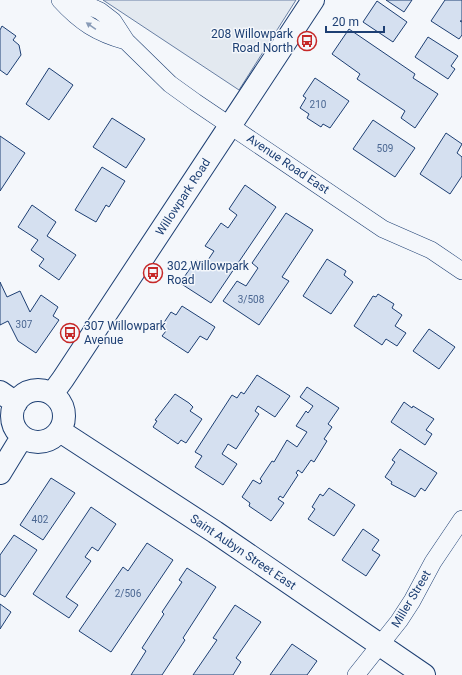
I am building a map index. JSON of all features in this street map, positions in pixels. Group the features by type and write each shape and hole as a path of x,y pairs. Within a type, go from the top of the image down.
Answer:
{"main road":[{"name":"Willowpark Road","path":"52,394 313,0"},
{"path":"34,391 43,391 52,394 58,399 64,414 60,431 47,441 30,441 22,437 13,424 8,397 34,391"},
{"name":"Saint Aubyn Street East","path":"60,431 215,532 424,675"},
{"path":"0,473 22,437"}],"street":[{"name":"Avenue Road East","path":"60,0 69,10 103,34 126,41"},
{"name":"Avenue Road East","path":"76,0 100,12 113,21 126,41 170,84 383,229 431,250 462,271"},
{"name":"Miller Street","path":"356,675 391,632 412,601 433,562 462,519"}],"shaded area":[{"path":"103,0 296,0 239,90"}],"building":[{"path":"386,0 412,0 404,12"},
{"path":"445,0 462,0 462,21 460,21 462,22 462,35 459,39 431,21"},
{"path":"377,1 407,22 393,42 363,22"},
{"path":"2,26 16,36 13,40 19,45 21,55 7,75 0,70 0,30"},
{"path":"349,29 415,74 413,78 438,94 415,128 401,118 405,111 357,79 360,74 332,54"},
{"path":"428,37 458,56 451,66 455,69 448,79 415,57"},
{"path":"49,68 73,85 49,120 26,104"},
{"path":"315,78 349,101 330,128 323,124 321,127 307,118 309,114 300,108 306,98 303,96"},
{"path":"112,118 145,139 126,168 93,147"},
{"path":"373,120 415,148 395,177 353,149"},
{"path":"446,133 462,144 457,153 462,157 462,176 450,194 420,174"},
{"path":"0,136 25,153 0,191"},
{"path":"102,167 125,181 109,207 106,205 96,222 75,210"},
{"path":"245,185 276,207 211,303 180,283 196,260 204,266 214,251 205,246 221,223 228,228 237,215 229,209"},
{"path":"32,205 56,222 47,236 76,255 59,280 39,266 44,259 31,250 38,240 18,227"},
{"path":"286,213 313,230 282,277 289,281 259,325 223,301 237,281 246,286 258,268 252,263"},
{"path":"327,259 346,271 344,275 353,282 331,314 303,296"},
{"path":"0,282 7,297 20,291 30,312 41,295 58,307 53,316 59,320 36,353 18,341 8,321 0,325"},
{"path":"378,294 394,304 392,308 402,315 395,326 406,333 397,346 386,339 382,345 354,326 373,296 376,297"},
{"path":"182,306 215,327 207,340 200,336 188,353 162,336 166,331 161,327 171,312 176,315"},
{"path":"429,329 455,347 439,369 413,351"},
{"path":"257,375 290,396 275,417 258,406 255,411 259,414 236,449 228,444 222,454 237,464 223,485 195,467 202,456 195,452 232,395 237,398 241,392 244,394"},
{"path":"307,387 339,408 328,424 332,427 324,439 327,441 314,462 311,460 302,473 298,470 296,473 298,475 283,498 280,496 278,499 284,503 271,521 249,506 250,503 242,497 253,480 260,484 262,481 260,479 272,461 274,462 287,440 297,447 307,432 296,426 306,411 308,413 313,406 300,397"},
{"path":"175,394 189,403 193,407 190,411 202,419 186,443 181,440 178,444 153,427 157,421 155,420"},
{"path":"404,402 412,408 413,406 434,419 426,430 432,434 425,445 391,422"},
{"path":"400,449 437,473 425,491 421,488 415,497 391,484 392,482 385,477 395,462 392,460"},
{"path":"51,478 75,493 43,540 20,525"},
{"path":"329,488 355,505 334,536 308,519 315,509 312,507 320,494 323,496"},
{"path":"91,507 116,524 98,551 92,547 85,557 91,561 66,597 78,605 69,618 33,594"},
{"path":"363,529 379,540 372,550 380,555 366,576 342,560"},
{"path":"14,535 37,550 5,597 0,594 0,555"},
{"path":"147,543 173,560 111,652 79,631 123,567 128,571"},
{"path":"187,568 216,587 183,638 185,640 162,675 131,675 146,651 142,648 164,614 162,612 182,582 179,580"},
{"path":"0,604 11,612 0,629"},
{"path":"235,605 261,622 236,658 241,662 233,675 193,675 217,640 213,638"},
{"path":"292,644 317,661 307,675 270,675"}],"place":[{"name":"208 Willowpark Road North","path":"307,41"},
{"name":"302 Willowpark Road","path":"153,273"},
{"name":"307 Willowpark Avenue","path":"70,333"}]}
